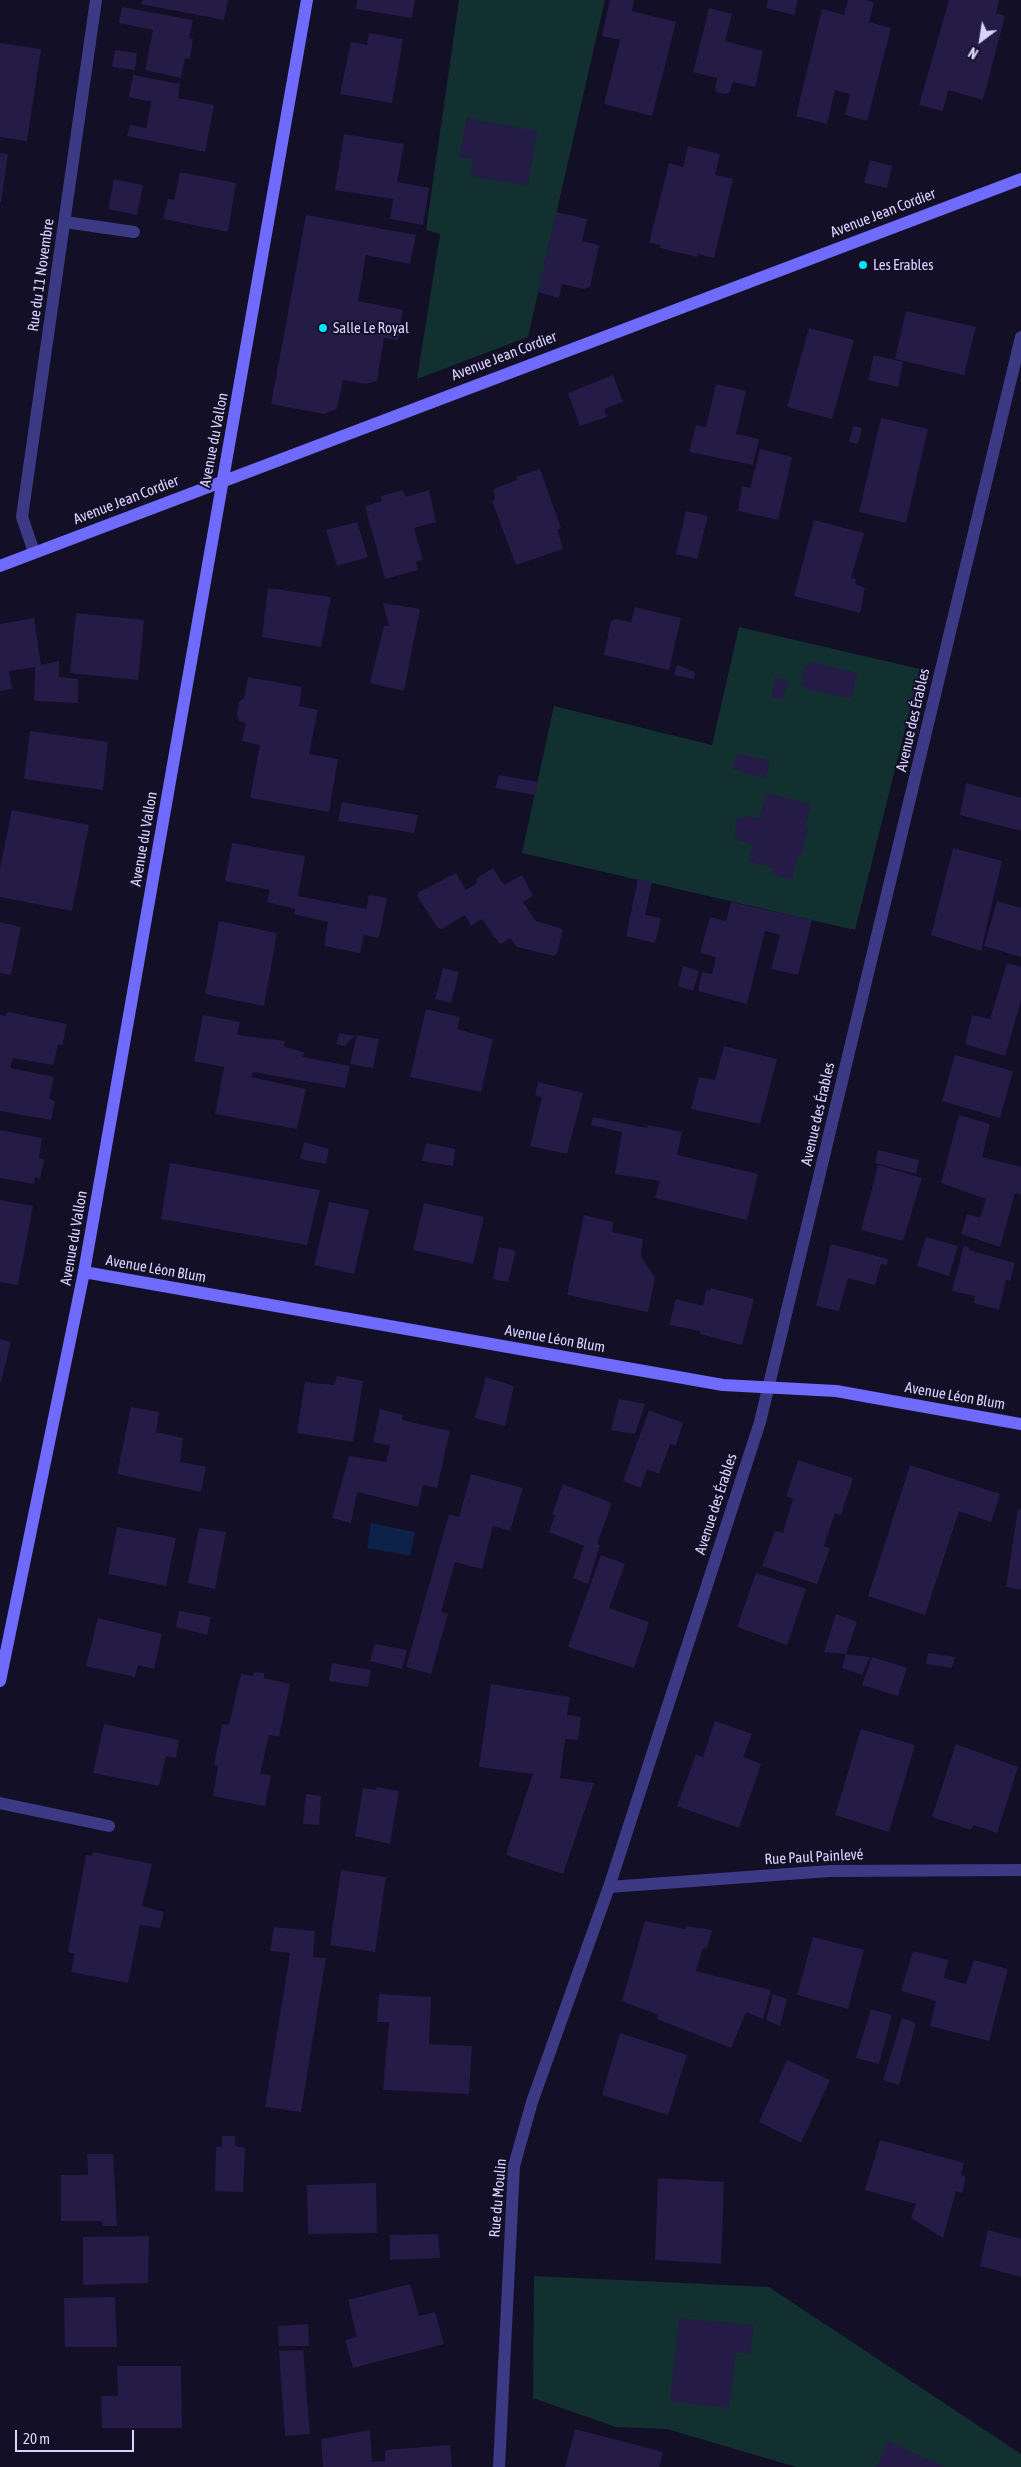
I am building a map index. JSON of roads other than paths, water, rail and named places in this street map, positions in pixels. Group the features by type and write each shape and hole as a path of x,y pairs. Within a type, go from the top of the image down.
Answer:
{"street":[{"name":"Rue du 11 Novembre","path":"34,552 22,517 96,0"},
{"name":"Avenue du Vallon","path":"0,1681 84,1272 307,0"},
{"name":"Avenue Jean Cordier","path":"0,566 1021,179"},
{"path":"65,222 134,232"},
{"name":"Avenue des Érables","path":"609,1887 760,1422 1021,337"},
{"name":"Avenue Léon Blum","path":"84,1272 723,1385 836,1391 1021,1424"},
{"path":"0,1804 109,1826"},
{"name":"Rue Paul Painlevé","path":"609,1887 830,1871 1021,1870"},
{"name":"Rue du Moulin","path":"499,2467 514,2166 532,2102 609,1887"}],"water":[{"path":"371,1523 415,1532 410,1556 367,1548"}],"place":[{"name":"Les Erables","path":"863,265"},
{"name":"Salle Le Royal","path":"323,328"}]}
